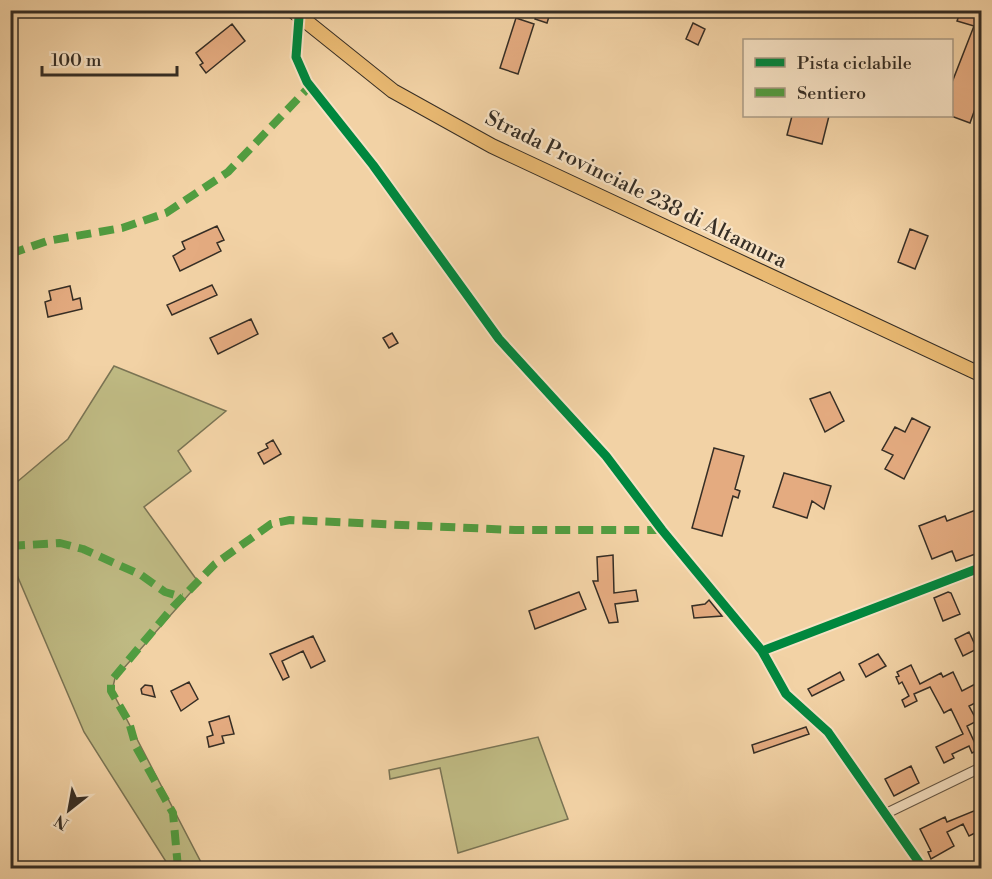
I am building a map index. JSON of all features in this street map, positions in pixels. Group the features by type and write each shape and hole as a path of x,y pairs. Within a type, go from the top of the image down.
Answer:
{"main road":[{"name":"Strada Provinciale 238 di Altamura","path":"296,14 393,91 492,146 981,375"}],"street":[{"path":"296,14 296,57 307,82 373,165 500,339 606,456 662,530 762,651 786,694 828,732 923,868"},
{"path":"762,651 981,567"},
{"path":"885,814 981,767"}],"shaded area":[{"path":"114,366 226,411 178,451 191,471 144,507 199,583 115,678 112,691 204,868 170,868 84,732 11,561 11,487 68,439"},
{"path":"538,737 568,819 458,853 440,768 390,779 389,770"}],"building":[{"path":"538,10 551,10 547,23 535,19"},
{"path":"961,10 981,10 981,92 970,123 953,117 953,80 974,26 957,21"},
{"path":"516,18 534,24 518,74 500,68"},
{"path":"693,23 705,29 698,45 686,39"},
{"path":"232,24 245,41 206,73 196,53"},
{"path":"792,117 829,117 822,144 787,135"},
{"path":"217,226 224,240 217,243 221,251 180,271 173,256 185,249 182,242"},
{"path":"910,229 928,236 915,269 898,262"},
{"path":"212,285 217,295 172,315 167,305"},
{"path":"70,286 73,300 80,298 82,309 48,317 45,302 51,300 49,291"},
{"path":"251,319 258,334 218,354 210,338"},
{"path":"392,333 398,343 389,348 383,338"},
{"path":"830,392 844,421 825,432 810,399"},
{"path":"912,418 930,427 904,479 885,469 893,455 882,450 895,427 905,432"},
{"path":"273,440 281,454 264,464 258,453 268,448 266,444"},
{"path":"714,448 744,456 735,489 740,491 738,498 733,496 722,536 692,528"},
{"path":"784,473 831,486 824,509 812,501 807,518 773,507"},
{"path":"981,508 981,552 956,561 952,551 932,559 919,526 945,516 947,521"},
{"path":"613,555 614,593 636,590 638,601 615,604 618,622 609,623 593,581 598,581 597,557"},
{"path":"579,592 586,609 535,629 529,611"},
{"path":"948,592 951,593 960,614 943,621 934,598"},
{"path":"709,600 722,616 694,618 692,606 705,604"},
{"path":"969,632 977,649 963,656 955,639"},
{"path":"313,636 325,661 311,668 303,651 282,661 289,677 283,680 270,654"},
{"path":"878,654 886,666 866,677 859,664"},
{"path":"911,665 920,684 941,673 943,677 953,672 962,691 981,681 981,700 969,706 977,721 967,726 978,750 972,753 969,746 952,754 954,758 944,763 936,747 963,734 951,709 944,713 930,687 914,694 917,701 905,707 902,700 909,696 902,682 899,684 896,677 899,676 897,672"},
{"path":"840,672 844,680 812,696 808,689"},
{"path":"189,682 198,699 181,711 171,691"},
{"path":"145,685 152,686 155,697 142,694 141,689"},
{"path":"229,716 234,734 222,736 224,743 209,747 207,737 213,735 209,722"},
{"path":"806,727 809,734 754,753 752,745"},
{"path":"911,766 919,783 894,796 885,779"},
{"path":"981,808 981,830 969,836 963,824 947,832 954,846 931,859 928,852 931,851 920,829 945,817 947,822"}],"marked path":[{"path":"10,254 47,241 122,228 166,213 228,172 310,86"},
{"path":"178,868 173,813 136,747 129,722 111,691 111,681 173,607 215,564 271,524 290,520 515,530 662,530"},
{"path":"10,546 60,543 83,549 141,575 165,592 182,597"}],"cycle path":[{"path":"299,17 296,57 307,82 373,165 499,339 606,456 662,530 762,651 786,694 828,732 923,868"},
{"path":"762,651 982,567"}]}
